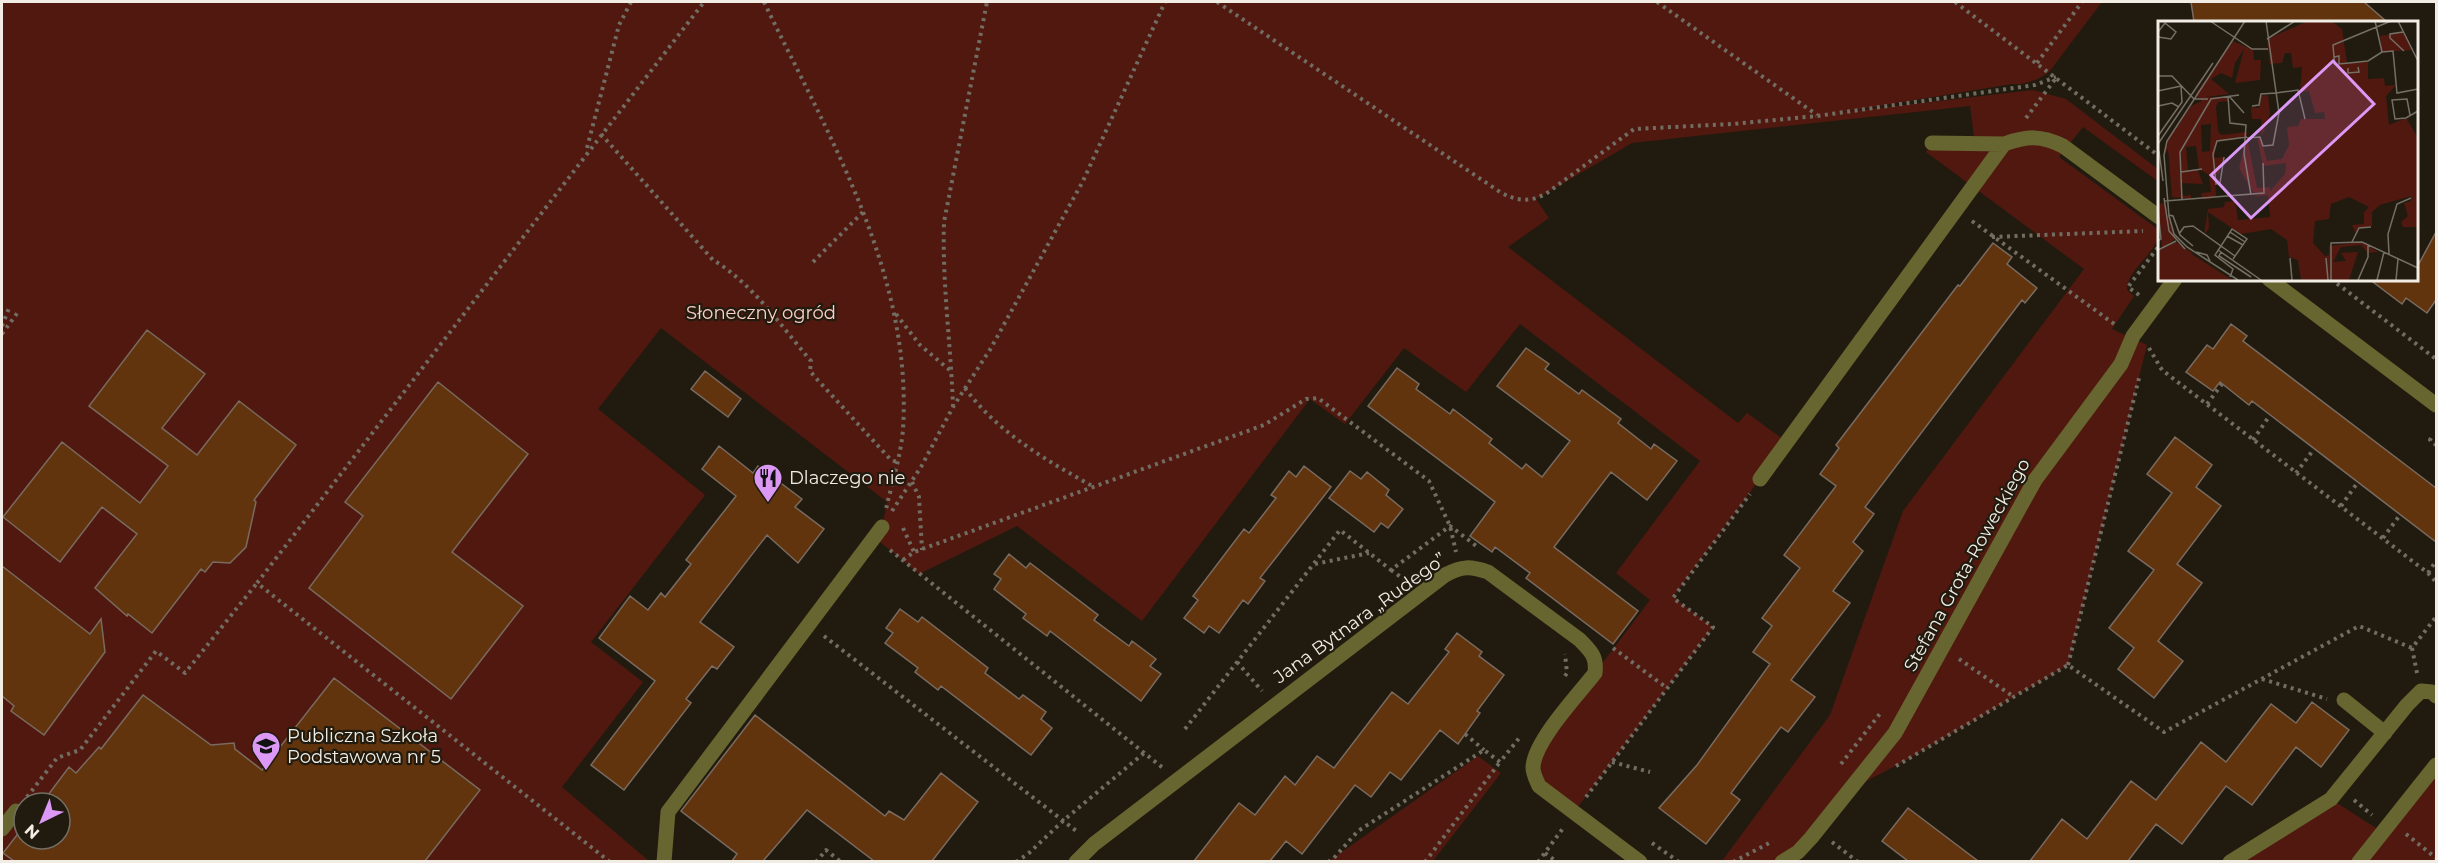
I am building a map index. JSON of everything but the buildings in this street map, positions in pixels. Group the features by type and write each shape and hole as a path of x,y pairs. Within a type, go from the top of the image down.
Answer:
{"street":[{"path":"1932,143 2004,144 2020,138 2036,136 2063,146 2158,216"},
{"path":"1760,478 2004,144"},
{"name":"Stefana Grota-Roweckiego","path":"1782,861 1798,852 1817,831 1895,733 2035,480 2121,364 2133,336 2174,280"},
{"path":"2270,280 2436,405"},
{"path":"664,861 668,812 878,532"},
{"name":"Jana Bytnara „Rudego”","path":"1076,861 1094,844 1422,592 1459,567 1472,566 1488,572 1580,640 1596,662 1595,673 1535,753 1532,771 1539,786 1640,861"},
{"path":"2230,861 2331,799 2421,691 2432,692 2436,696"},
{"path":"2344,700 2385,733"},
{"path":"2359,861 2436,765"},
{"path":"2,829 12,816"}],"path":[{"path":"586,152 619,25 631,2"},
{"path":"31,791 57,758 80,750 156,651 185,673 257,584 586,152 704,2"},
{"path":"764,2 831,139 863,212 894,310 904,405 903,431 878,532"},
{"path":"953,407 943,259 944,222 987,2"},
{"path":"878,532 912,481 953,407 991,348 1083,181 1165,2"},
{"path":"1217,2 1500,192 1522,200 1536,199 1634,129 1732,124 1817,116 2035,85 2056,77"},
{"path":"1657,2 1817,116"},
{"path":"1955,2 2158,155"},
{"path":"2037,63 2082,2"},
{"path":"2020,138 2023,122 2056,77"},
{"path":"601,134 713,260 726,267 741,280 811,361 810,371 815,377 891,460 897,462"},
{"path":"1956,209 2120,328"},
{"path":"813,262 863,212"},
{"path":"1992,237 2146,231"},
{"path":"2140,299 2128,287 2158,247"},
{"path":"2332,280 2436,359"},
{"path":"2,326 9,308"},
{"path":"894,310 920,345 952,372"},
{"path":"2,334 18,312"},
{"path":"2142,356 2147,345 2162,370 2428,573 2436,582"},
{"path":"1893,768 2068,665 2141,368"},
{"path":"2207,404 2222,384"},
{"path":"965,388 989,417 1032,450 1095,487"},
{"path":"903,560 922,550 1264,425 1312,397 1318,398 1429,482 1450,526 1459,567"},
{"path":"2253,440 2270,416"},
{"path":"2431,438 2430,440 2436,445"},
{"path":"2296,473 2314,449"},
{"path":"912,481 919,496 922,550"},
{"path":"2340,506 2358,482"},
{"path":"1538,861 1713,627 1672,598 1742,507"},
{"path":"2382,538 2400,515"},
{"path":"1185,729 1340,530 1391,570 1450,526"},
{"path":"878,532 903,560 1178,780"},
{"path":"1314,564 1369,553"},
{"path":"2428,573 2436,561"},
{"path":"257,584 610,861"},
{"path":"2421,691 2412,648 2436,617"},
{"path":"809,624 1094,844"},
{"path":"2068,665 2164,732 2359,626 2412,648"},
{"path":"1561,649 1566,655 1567,673 1562,681"},
{"path":"1953,655 2014,697"},
{"path":"1237,662 1264,693"},
{"path":"2262,679 2331,700 2344,700"},
{"path":"1840,765 1886,703"},
{"path":"1425,861 1526,730"},
{"path":"1465,734 1500,762"},
{"path":"1328,861 1335,860 1358,831 1484,750"},
{"path":"1016,861 1029,853 1064,820 1144,753"},
{"path":"1612,762 1650,772"},
{"path":"2340,788 2436,858"},
{"path":"1817,831 1858,861"},
{"path":"1733,861 1781,837"},
{"path":"816,861 826,850 841,861"},
{"path":"1545,853 1557,861"}],"green space":[{"name":"Słoneczny ogród","path":"2,2 2102,2 2049,72 2036,79 2021,84 1836,113 2033,90 2066,99 2158,169 2158,181 2083,127 2059,157 2158,229 2158,238 2132,274 2127,290 2134,296 2112,329 2147,345 2068,665 1903,762 1851,789 1782,861 1722,861 1830,715 1903,511 2084,269 1926,152 1932,143 1975,144 1970,106 1632,143 1536,199 1549,218 1508,247 1738,423 1747,413 1787,442 1673,597 1713,627 1574,812 1532,771 1595,673 1650,600 1616,573 1700,461 1520,324 1466,392 1404,348 1345,424 1310,399 1142,621 1017,526 919,574 874,537 882,527 887,502 661,328 598,409 705,495 591,642 643,682 562,787 649,861 2,862"},
{"path":"1478,756 1501,773 1433,861 1329,861"},
{"path":"2436,775 2436,861 2230,862 2331,799 2382,832"}],"place":[{"name":"Dlaczego nie","path":"768,504"},
{"name":"Publiczna Szkoła Podstawowa nr 5","path":"266,772"}]}
